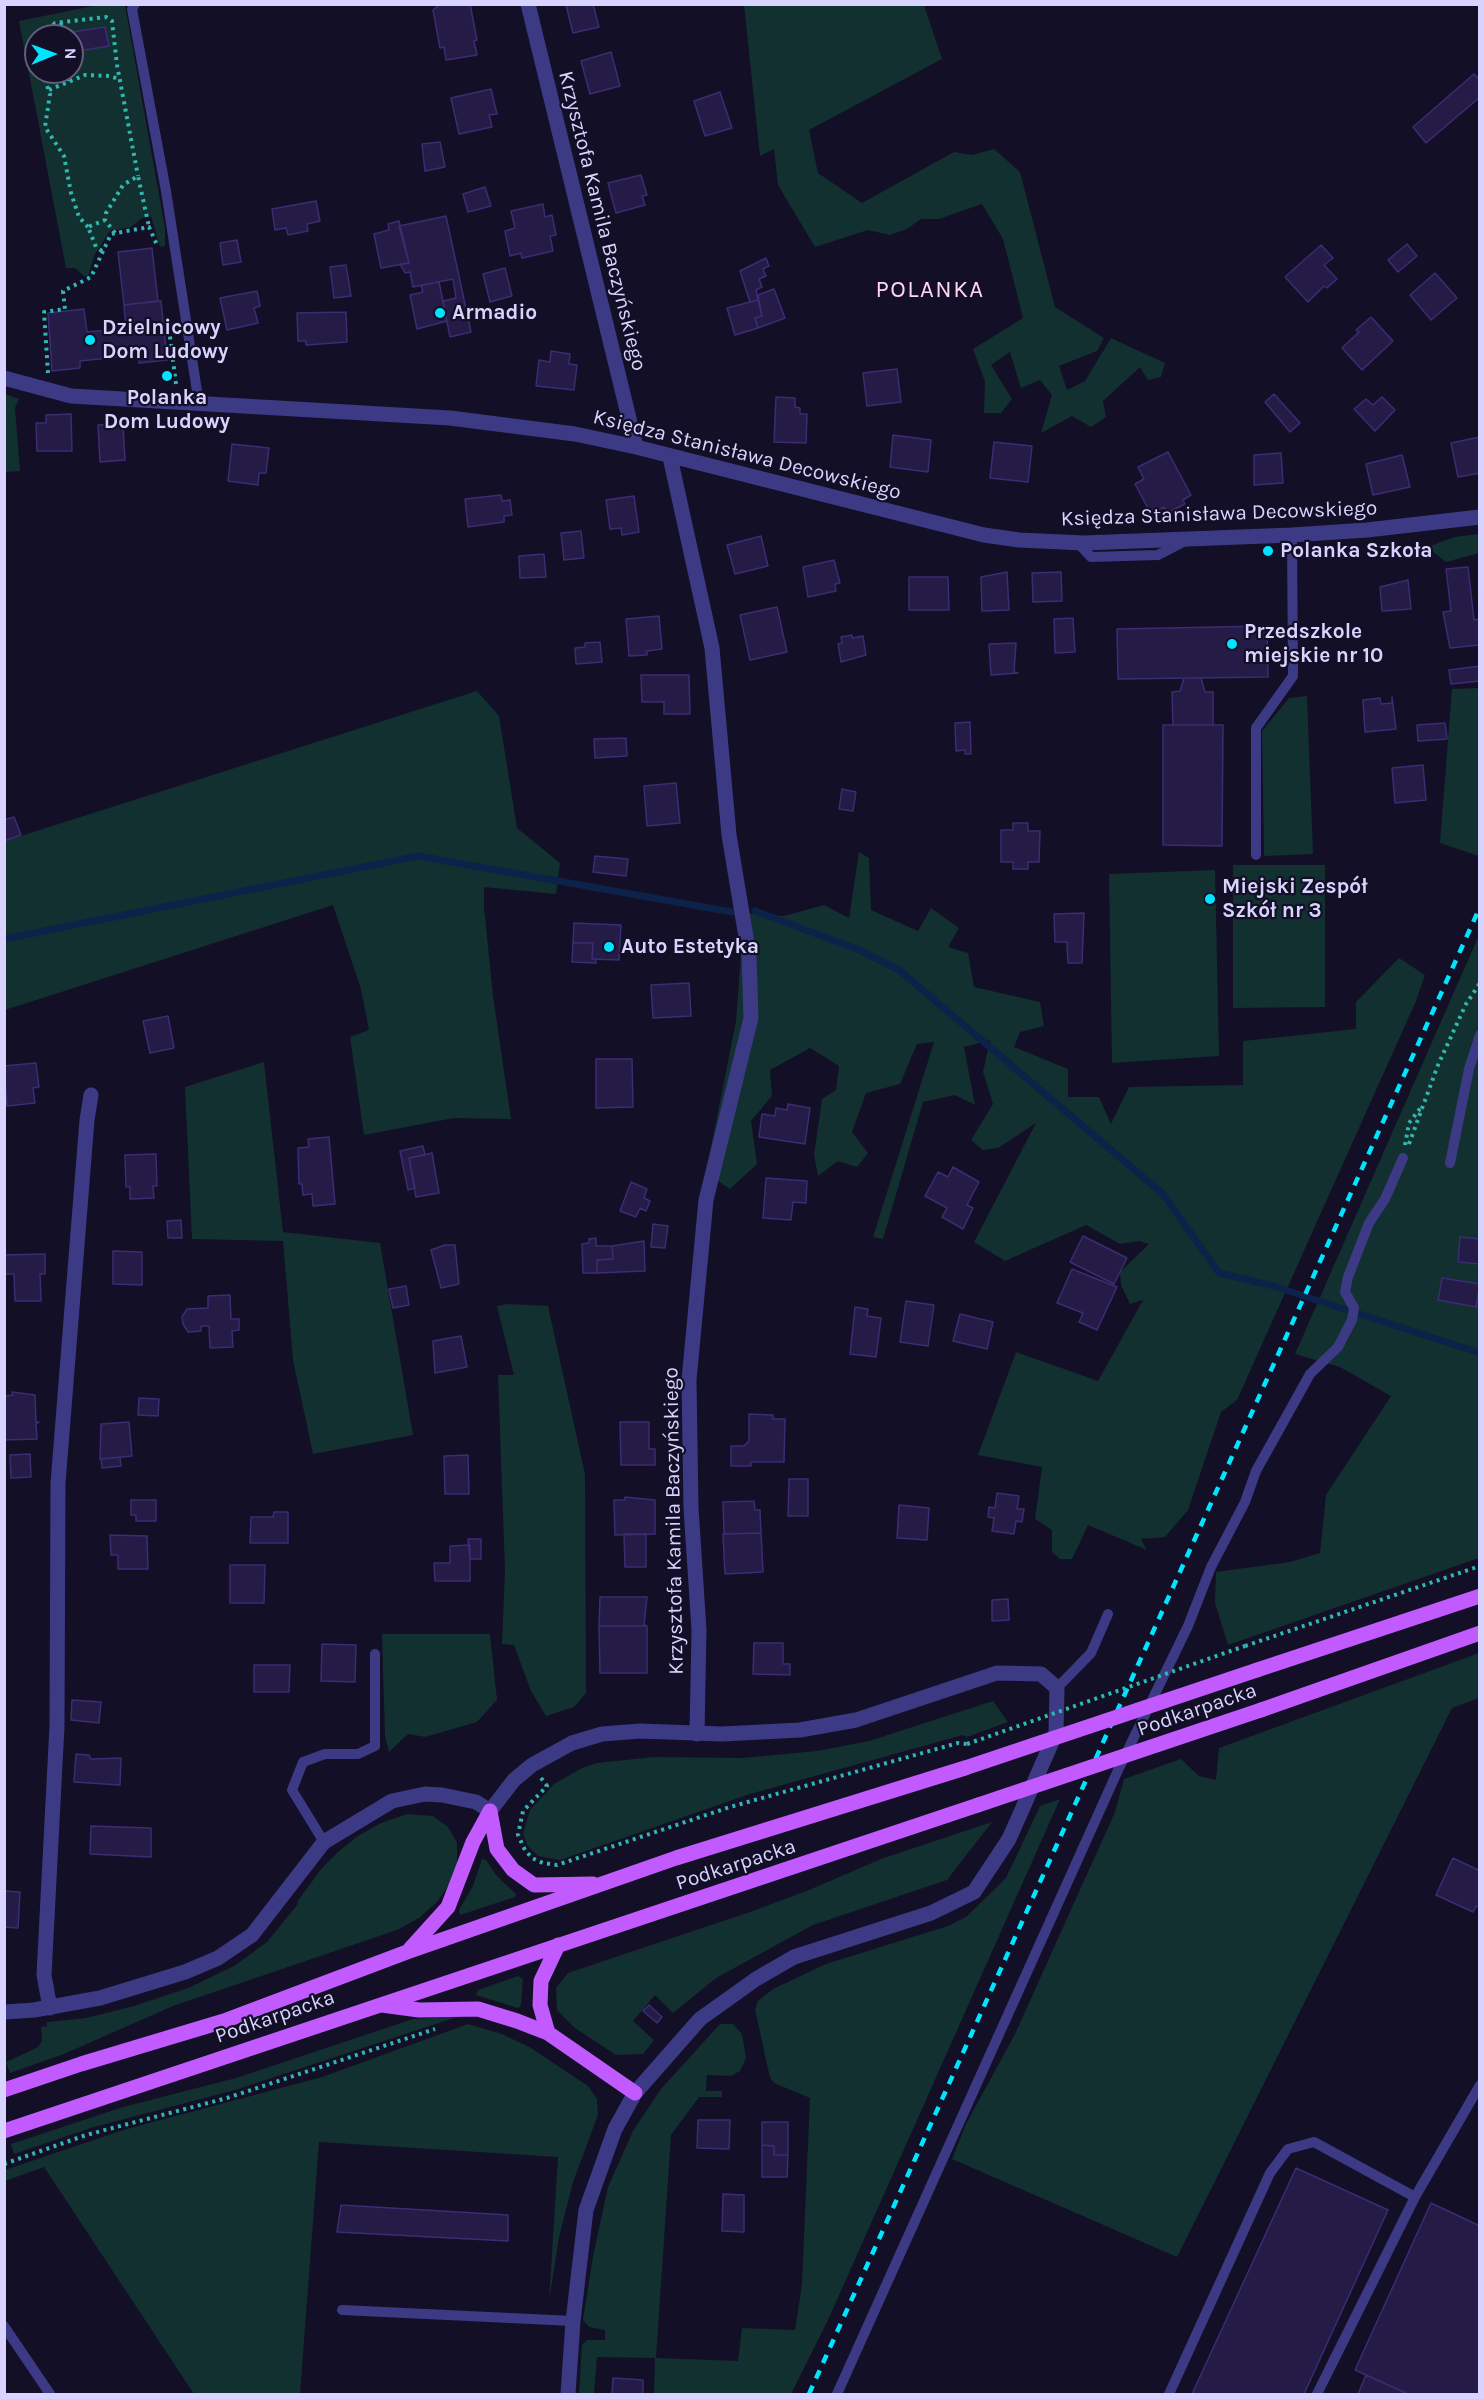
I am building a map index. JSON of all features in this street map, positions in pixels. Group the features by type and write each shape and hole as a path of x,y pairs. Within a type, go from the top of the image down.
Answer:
{"main road":[{"name":"Podkarpacka","path":"4,2091 81,2064 224,2021 407,1952 676,1858 965,1768 1479,1596"},
{"name":"Podkarpacka","path":"4,2131 379,2004 721,1893 1261,1710 1479,1633"},
{"path":"490,1810 497,1849 513,1870 534,1885 611,1882"},
{"path":"407,1952 448,1907 473,1842 490,1810"},
{"path":"548,2033 540,2005 541,1981 558,1945"},
{"path":"379,2004 419,2010 478,2009 548,2033 634,2092"}],"street":[{"name":"Krzysztofa Kamila Baczyńskiego","path":"528,4 636,447"},
{"name":"Księdza Stanisława Decowskiego","path":"4,378 71,396 450,418 575,435 636,447 984,535 1078,543 1292,535 1367,530 1479,517"},
{"name":"Krzysztofa Kamila Baczyńskiego","path":"670,457 712,648 729,835 749,955 751,1018 706,1200 689,1380 691,1508 699,1630 697,1734"},
{"path":"50,2008 44,1975 57,1726 58,1484 87,1120 91,1095"},
{"path":"5,2012 50,2008 100,1998 149,1984 218,1958 252,1935 324,1842 392,1801 425,1794 459,1797 490,1810 514,1780 532,1765 572,1743 602,1734 640,1731 697,1734 800,1730 856,1720 997,1673 1041,1674 1057,1688 1056,1733 1009,1839 974,1892 932,1912 794,1957 756,1979 700,2019 634,2092 615,2129 586,2210 573,2320 568,2394"}],"lane":[{"path":"135,4 132,9 165,190 200,404"},
{"path":"1256,855 1256,728 1293,676 1292,535"},
{"path":"1450,1163 1469,1069 1479,1035"},
{"path":"837,2394 1119,1768 1188,1626 1210,1567 1245,1502 1256,1471 1310,1374 1338,1347 1352,1320 1354,1308 1346,1292 1348,1277 1369,1223 1385,1199 1403,1158"},
{"path":"1057,1688 1091,1653 1108,1614"},
{"path":"324,1842 292,1790 303,1762 325,1754 358,1754 375,1746 375,1654"},
{"path":"1317,2394 1414,2197 1479,2085"},
{"path":"1169,2394 1270,2173 1288,2149 1314,2142 1414,2197"},
{"path":"342,2310 573,2320"},
{"path":"4,2326 50,2394"}],"path":[{"path":"54,24 106,17 112,21 138,176 149,226 159,257"},
{"path":"84,78 97,75 120,79"},
{"path":"47,84 49,90 45,127 64,156 71,193 79,217 88,227 96,247 102,251"},
{"path":"49,90 62,84"},
{"path":"88,227 105,220 112,200 123,185 138,176"},
{"path":"105,220 115,233"},
{"path":"56,380 48,377 44,312 65,309 63,291 91,277 111,234 149,226"},
{"path":"168,320 176,385"},
{"path":"1403,1158 1450,1037 1479,983"},
{"path":"1403,1158 1409,1123 1423,1105"},
{"path":"540,1777 547,1786 523,1811 518,1835 525,1850 532,1857 543,1863 557,1865 730,1807 958,1743 967,1744 1479,1566"},
{"path":"4,2164 86,2135 226,2098 446,2026"}],"green space":[{"path":"98,5 125,5 165,228 165,246 160,247 151,216 142,218 131,227 110,231 95,254 88,276 84,276 75,268 66,268 31,84 84,84 84,24 24,24 24,47 19,21"},
{"path":"744,5 924,5 942,59 809,130 818,173 862,203 954,152 972,155 994,149 1020,172 1055,307 1104,338 1097,351 1059,366 1067,390 1085,381 1111,338 1165,363 1161,377 1148,380 1140,367 1103,401 1106,417 1091,427 1072,416 1041,433 1052,395 1040,380 1021,388 1010,352 991,365 1012,399 1001,413 984,413 985,382 973,349 1023,318 1003,239 982,204 939,219 921,219 907,229 890,235 868,230 815,247 778,185 774,149 760,156"},
{"path":"5,394 19,399 15,408 20,471 5,472"},
{"path":"1479,534 1479,553 1446,562 1427,547 1455,537"},
{"path":"1480,688 1479,856 1440,843 1452,689"},
{"path":"477,691 499,716 517,828 560,863 556,894 484,887 493,996 511,1119 454,1118 364,1135 350,1037 369,1030 361,989 333,905 5,1010 5,841"},
{"path":"1307,696 1313,854 1264,856 1262,731 1289,698"},
{"path":"859,852 869,858 871,910 918,931 931,908 959,928 948,947 968,953 974,987 1040,1002 1044,1026 1020,1032 1014,1047 1068,1069 1068,1097 1099,1097 1111,1124 1129,1087 1243,1085 1243,1041 1356,1029 1356,1002 1399,958 1425,975 1416,1001 1237,1400 1221,1412 1188,1510 1165,1537 1141,1539 1147,1550 1088,1525 1072,1559 1060,1559 1052,1552 1052,1530 1035,1519 1042,1467 978,1455 1016,1352 1098,1381 1143,1300 1130,1304 1121,1285 1120,1272 1149,1244 1139,1241 1120,1244 1086,1225 1005,1261 974,1242 1036,1123 998,1148 983,1150 971,1140 993,1104 983,1072 990,1040 964,1047 975,1105 955,1095 923,1102 883,1239 873,1237 934,1042 917,1044 900,1084 866,1093 852,1132 868,1153 857,1167 838,1161 818,1176 814,1155 822,1099 836,1090 839,1066 810,1048 770,1070 772,1096 751,1121 757,1164 730,1189 706,1173 736,1021 744,913 784,916 824,905 849,918"},
{"path":"1233,865 1325,865 1325,1007 1233,1008"},
{"path":"1215,870 1219,1056 1112,1063 1109,874"},
{"path":"1479,935 1479,1558 1228,1645 1215,1603 1216,1572 1290,1562 1320,1553 1326,1495 1391,1396 1340,1367 1295,1354"},
{"path":"264,1062 283,1232 380,1243 413,1435 313,1454 293,1360 283,1241 192,1239 185,1087"},
{"path":"507,1304 548,1306 585,1474 586,1693 574,1707 546,1716 531,1691 514,1645 502,1644 505,1571 498,1375 514,1375 497,1306"},
{"path":"382,1634 490,1634 497,1700 477,1722 425,1737 408,1734 389,1752 385,1736"},
{"path":"1479,1653 1479,1698 1452,1708 1177,2257 952,2159 966,2124 1015,2034 1115,1812 1124,1779 1181,1759 1199,1776 1216,1780 1219,1748"},
{"path":"993,1701 1008,1722 967,1737 963,1735 750,1794 560,1860 538,1856 527,1845 523,1833 530,1810 554,1784 582,1768 597,1763 653,1757 742,1758 817,1751 869,1741"},
{"path":"1060,1799 828,2320 791,2394 654,2394 655,2358 597,2357 594,2394 579,2394 582,2345 587,2340 605,2340 605,2330 589,2327 583,2320 593,2256 608,2187 633,2131 661,2089 720,2024 733,2024 742,2034 746,2058 740,2071 731,2076 707,2075 706,2091 722,2091 722,2097 699,2097 671,2135 656,2358 738,2361 742,2328 795,2330 802,2284 810,2098 774,2083 770,2078 755,2009 758,2001 773,1989 826,1964 948,1926 966,1917 1006,1878 1040,1806"},
{"path":"407,1814 433,1816 448,1827 457,1843 457,1865 449,1885 437,1902 419,1918 397,1930 173,2006 64,2054 10,2073 6,2062 38,2047 42,2041 41,2027 47,2026 47,2022 86,2018 134,2006 188,1988 234,1966 267,1942 298,1904 297,1902 322,1868 338,1852 358,1836 381,1823"},
{"path":"992,1822 947,1880 813,1925 716,1978 673,2013 655,1995 633,2021 654,2040 643,2054 616,2055 575,2028 557,2010 556,1988 568,1973 750,1912 881,1859"},
{"path":"482,1859 486,1860 496,1875 516,1894 515,1897 460,1915 459,1910 473,1886"},
{"path":"518,1976 523,1979 521,2005 518,2008 476,1995 478,1990"},
{"path":"460,2016 235,2090 94,2127 14,2154 11,2144 123,2107 236,2078 413,2019"},
{"path":"468,2024 502,2034 531,2048 588,2086 597,2099 598,2115 573,2182 559,2237 549,2301 558,2157 319,2142 300,2394 194,2394 44,2167 5,2181 5,2170 123,2130 322,2077"}],"building":[{"path":"440,4 470,4 477,40 474,41 477,55 446,60 444,47 440,48 433,10"},
{"path":"593,4 599,27 573,33 566,5"},
{"path":"105,27 109,46 84,50 84,30"},
{"path":"611,52 620,86 590,94 581,61"},
{"path":"1474,74 1480,80 1480,97 1426,143 1413,127"},
{"path":"491,89 497,114 489,115 492,127 459,134 451,98"},
{"path":"720,92 732,128 705,136 694,101"},
{"path":"440,142 445,167 425,171 422,144"},
{"path":"641,175 647,195 642,196 645,205 616,213 608,183"},
{"path":"485,187 491,206 468,212 463,194"},
{"path":"316,201 320,221 307,224 308,231 288,235 286,228 275,230 272,209"},
{"path":"543,204 545,217 552,215 556,235 550,236 553,251 522,258 521,253 510,256 505,231 515,228 511,211"},
{"path":"446,216 471,332 450,337 443,301 456,298 453,279 413,287 410,272 405,273 400,264 409,263 399,226"},
{"path":"399,221 409,263 381,268 374,234 389,230 388,224"},
{"path":"237,240 241,262 223,265 220,243"},
{"path":"1407,244 1417,256 1398,272 1388,260"},
{"path":"1321,245 1333,258 1324,265 1337,279 1327,288 1324,286 1308,302 1285,277"},
{"path":"152,248 158,301 124,305 118,252"},
{"path":"766,258 769,266 763,269 766,276 759,279 762,287 756,290 758,300 750,302 740,271"},
{"path":"346,265 351,296 334,298 330,267"},
{"path":"505,268 512,296 490,302 483,274"},
{"path":"1435,273 1457,298 1431,320 1410,295"},
{"path":"439,282 447,321 417,329 410,295 423,292 421,285"},
{"path":"774,289 785,318 758,328 755,318 762,316 758,295"},
{"path":"257,291 260,306 254,308 258,323 227,330 220,298"},
{"path":"758,300 762,316 755,318 758,328 735,335 727,308"},
{"path":"161,301 167,360 139,363 138,355 80,361 80,368 52,371 48,313 84,309 87,332 126,328 124,305"},
{"path":"346,312 347,342 306,345 306,341 298,341 297,313"},
{"path":"1371,317 1393,341 1362,370 1342,348 1359,332 1356,330"},
{"path":"551,351 570,354 569,364 577,365 574,390 536,386 539,360 550,362"},
{"path":"897,369 901,402 867,406 863,373"},
{"path":"1274,394 1300,423 1290,432 1265,402"},
{"path":"776,397 795,398 795,407 800,408 800,414 807,414 806,443 774,442"},
{"path":"1382,397 1395,410 1375,431 1354,409 1366,399 1373,405"},
{"path":"71,414 72,451 37,451 36,423 46,423 46,415"},
{"path":"123,424 125,460 100,462 98,425"},
{"path":"893,435 931,440 928,472 890,467"},
{"path":"1480,437 1480,473 1458,477 1451,443"},
{"path":"994,442 1032,446 1028,482 990,478"},
{"path":"232,444 269,448 266,473 259,473 258,485 228,481"},
{"path":"1168,452 1191,495 1183,500 1185,504 1167,513 1164,507 1151,514 1135,484 1144,479 1138,467"},
{"path":"1281,453 1283,483 1254,485 1254,455"},
{"path":"1402,455 1410,487 1373,495 1366,464"},
{"path":"501,495 502,501 510,500 512,515 504,516 504,522 468,527 465,499"},
{"path":"634,496 639,532 622,535 621,528 610,529 606,500"},
{"path":"581,531 584,558 564,560 561,533"},
{"path":"761,536 768,566 735,574 727,545"},
{"path":"544,554 546,577 520,578 519,556"},
{"path":"834,560 840,583 835,584 836,591 808,597 803,567"},
{"path":"1468,567 1474,620 1480,619 1479,645 1450,648 1443,612 1451,611 1446,569"},
{"path":"1007,572 1009,610 982,611 981,577"},
{"path":"1061,572 1062,601 1033,602 1032,573"},
{"path":"909,577 948,577 949,610 909,610"},
{"path":"1408,580 1411,609 1382,611 1380,587"},
{"path":"777,607 787,652 750,660 740,615"},
{"path":"659,616 662,649 647,651 647,655 629,656 626,619"},
{"path":"1073,618 1075,652 1055,653 1054,619"},
{"path":"1267,626 1268,677 1118,679 1117,629"},
{"path":"852,635 852,638 863,636 866,655 841,662 838,644 842,643 841,637"},
{"path":"600,642 602,662 576,664 575,648 585,647 585,643"},
{"path":"1016,643 1014,672 1018,673 991,675 989,644"},
{"path":"1480,666 1480,681 1451,684 1449,670"},
{"path":"641,675 689,675 690,714 664,714 664,702 642,702"},
{"path":"1184,678 1201,678 1205,692 1213,692 1213,725 1173,725 1172,692 1180,691"},
{"path":"1392,697 1396,729 1365,732 1363,700 1380,698 1381,704 1392,703"},
{"path":"970,722 971,754 965,754 965,750 956,751 955,723"},
{"path":"1445,723 1447,739 1418,741 1417,725"},
{"path":"1163,725 1223,725 1222,846 1163,845"},
{"path":"626,738 627,756 595,758 594,739"},
{"path":"1423,765 1426,800 1395,803 1392,768"},
{"path":"676,783 680,823 647,826 644,786"},
{"path":"842,789 856,792 853,811 839,809"},
{"path":"14,817 21,835 4,841 4,820"},
{"path":"1013,823 1028,823 1028,831 1040,831 1039,862 1028,862 1028,869 1013,869 1013,862 1001,862 1001,830 1013,830"},
{"path":"595,856 628,859 626,876 593,872"},
{"path":"1084,913 1082,963 1068,963 1067,942 1055,942 1054,914"},
{"path":"574,923 621,925 619,960 592,959 593,943 573,943"},
{"path":"573,943 593,943 592,959 596,959 596,963 572,962"},
{"path":"689,983 691,1016 653,1018 651,985"},
{"path":"168,1016 174,1048 150,1053 143,1021"},
{"path":"596,1059 632,1059 633,1107 596,1108"},
{"path":"36,1063 39,1087 33,1088 35,1103 7,1106 4,1066"},
{"path":"788,1104 810,1108 805,1144 759,1137 762,1114 775,1116 776,1108 787,1110"},
{"path":"329,1137 335,1204 313,1206 312,1194 303,1195 302,1184 299,1184 298,1148 309,1147 308,1139"},
{"path":"423,1146 425,1155 409,1158 415,1188 408,1190 400,1151"},
{"path":"432,1153 439,1193 416,1197 409,1158"},
{"path":"156,1154 157,1186 153,1186 154,1198 130,1199 130,1187 126,1187 125,1155"},
{"path":"953,1167 979,1182 967,1205 973,1208 963,1229 942,1217 947,1208 925,1196 938,1172 948,1177"},
{"path":"766,1178 807,1181 806,1203 793,1202 791,1220 763,1218"},
{"path":"631,1182 647,1189 644,1198 650,1201 646,1211 640,1208 636,1217 620,1211"},
{"path":"181,1220 182,1238 168,1238 167,1221"},
{"path":"653,1224 668,1226 665,1248 651,1247"},
{"path":"1083,1236 1127,1258 1114,1284 1070,1262"},
{"path":"1460,1237 1480,1239 1480,1264 1458,1262"},
{"path":"596,1238 596,1246 612,1246 613,1259 597,1260 597,1273 583,1273 582,1244 589,1243 589,1239"},
{"path":"644,1241 645,1271 597,1273 597,1260 613,1259 612,1246"},
{"path":"445,1245 455,1245 459,1284 441,1288 431,1250"},
{"path":"113,1251 142,1252 142,1285 113,1284"},
{"path":"45,1254 45,1274 40,1274 41,1301 15,1301 14,1274 4,1274 4,1255"},
{"path":"1072,1269 1117,1287 1097,1330 1079,1322 1083,1313 1057,1303"},
{"path":"1442,1278 1480,1284 1476,1307 1438,1300"},
{"path":"1480,1285 1480,1307 1476,1307"},
{"path":"406,1286 409,1305 393,1308 389,1289"},
{"path":"230,1295 231,1319 239,1319 239,1330 232,1331 233,1347 210,1348 209,1326 201,1326 201,1331 188,1332 182,1317 187,1309 208,1308 208,1296"},
{"path":"906,1301 934,1305 928,1346 900,1342"},
{"path":"855,1307 868,1309 867,1316 881,1318 876,1357 850,1354"},
{"path":"960,1314 993,1322 987,1349 953,1341"},
{"path":"461,1336 467,1367 435,1373 433,1341"},
{"path":"12,1392 35,1395 36,1422 39,1422 36,1424 37,1439 4,1440 4,1396 13,1395"},
{"path":"139,1398 159,1399 158,1416 138,1415"},
{"path":"749,1414 773,1415 773,1419 785,1419 784,1462 751,1462 751,1466 731,1466 731,1446 744,1446 749,1441"},
{"path":"129,1422 132,1456 100,1459 101,1424"},
{"path":"620,1422 649,1422 649,1449 655,1449 655,1465 621,1465"},
{"path":"30,1454 31,1477 11,1478 10,1455"},
{"path":"468,1455 469,1494 445,1494 444,1456"},
{"path":"120,1457 121,1466 102,1468 101,1459"},
{"path":"789,1479 808,1479 808,1516 788,1516"},
{"path":"997,1493 1019,1496 1017,1509 1024,1509 1022,1522 1016,1521 1014,1534 992,1531 994,1518 988,1517 989,1507 995,1508"},
{"path":"625,1497 655,1500 655,1534 615,1535 614,1500 625,1500"},
{"path":"131,1500 156,1500 156,1521 136,1521 136,1515 131,1515"},
{"path":"754,1501 755,1510 760,1510 761,1533 724,1534 723,1502"},
{"path":"899,1505 929,1508 927,1540 897,1538"},
{"path":"274,1512 288,1512 288,1543 250,1543 251,1517 273,1517"},
{"path":"761,1533 763,1572 725,1574 723,1534"},
{"path":"624,1534 646,1534 646,1567 625,1567"},
{"path":"110,1535 147,1536 148,1569 118,1569 118,1555 111,1555"},
{"path":"468,1539 481,1539 481,1559 470,1559"},
{"path":"470,1545 470,1581 435,1581 434,1563 450,1563 450,1546"},
{"path":"230,1565 265,1565 264,1603 230,1603"},
{"path":"600,1597 647,1597 644,1625 647,1626 599,1626"},
{"path":"1008,1599 1009,1620 992,1621 992,1600"},
{"path":"599,1626 647,1626 647,1673 600,1673"},
{"path":"754,1643 783,1643 783,1664 790,1664 790,1675 753,1674"},
{"path":"322,1644 356,1645 355,1682 321,1681"},
{"path":"254,1665 290,1665 289,1692 254,1692"},
{"path":"72,1700 101,1702 99,1723 71,1720"},
{"path":"76,1754 89,1755 91,1759 121,1758 120,1785 74,1782"},
{"path":"91,1826 151,1828 151,1857 90,1854"},
{"path":"1453,1858 1480,1871 1480,1907 1476,1906 1473,1912 1436,1895"},
{"path":"4,1891 20,1892 18,1928 4,1927"},
{"path":"649,2005 662,2017 657,2023 643,2011"},
{"path":"698,2120 730,2120 729,2149 697,2148"},
{"path":"762,2122 788,2122 788,2155 774,2155 774,2146 762,2145"},
{"path":"762,2145 774,2146 774,2155 788,2155 787,2177 762,2177"},
{"path":"1296,2168 1388,2210 1304,2394 1192,2394"},
{"path":"723,2194 744,2195 744,2232 722,2231"},
{"path":"1431,2203 1480,2226 1480,2394 1408,2394 1355,2370"},
{"path":"341,2205 508,2215 508,2241 337,2232"},
{"path":"1366,2375 1408,2394 1358,2394"},
{"path":"613,2378 643,2380 643,2394 612,2394"}],"waterway":[{"path":"4,939 418,856 732,912"},
{"path":"755,911 859,950 899,970 1163,1194 1219,1273 1270,1285 1480,1353"}],"railway":[{"path":"809,2394 1480,907"}],"place":[{"name":"Armadio","path":"440,313"},
{"name":"Dzielnicowy Dom Ludowy","path":"90,340"},
{"name":"Polanka Dom Ludowy","path":"167,376"},
{"name":"Polanka Szkoła","path":"1268,551"},
{"name":"Przedszkole miejskie nr 10","path":"1232,644"},
{"name":"Miejski Zespół Szkół nr 3","path":"1210,899"},
{"name":"Auto Estetyka","path":"609,947"}],"district":[{"name":"POLANKA","path":"930,290"}]}
